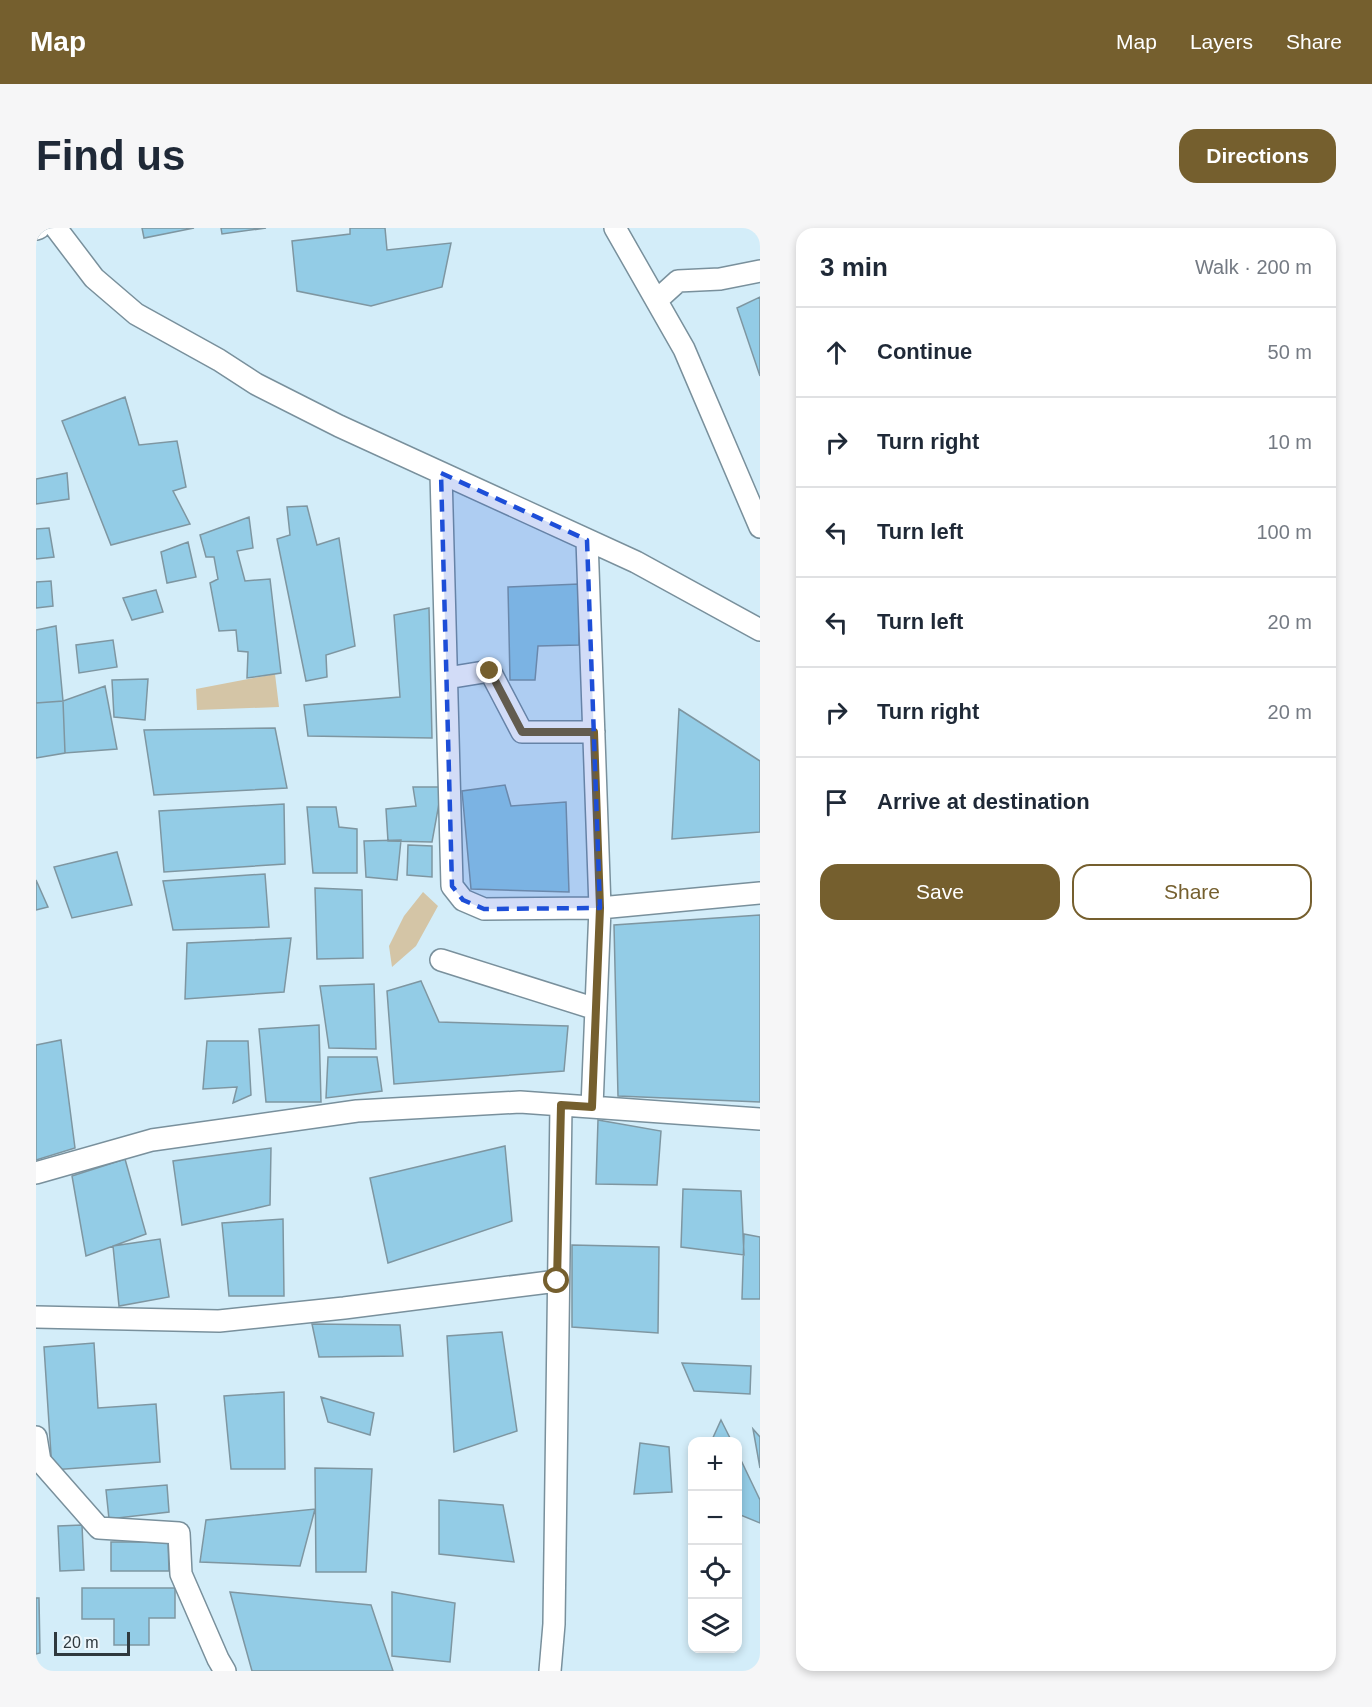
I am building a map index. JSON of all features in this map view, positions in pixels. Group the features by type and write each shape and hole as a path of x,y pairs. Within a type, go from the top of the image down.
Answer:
{"street":[{"path":"56,228 94,278 136,314 219,360 256,384 441,473 636,562 760,630"},
{"path":"615,228 684,349 760,527"},
{"path":"657,300 678,281 720,279 760,271"},
{"path":"441,473 452,886 463,900 484,909 600,908 760,893"},
{"path":"587,540 600,908 592,1107"},
{"path":"447,678 490,671 522,732 594,732"},
{"path":"441,960 596,1009"},
{"path":"36,1173 152,1140 357,1111 520,1102 760,1119"},
{"path":"550,1671 554,1624 561,1105"},
{"path":"36,1317 219,1321 557,1281"},
{"path":"36,1437 40,1461 99,1528 179,1533 181,1574 225,1671"}],"highlighted area":[{"path":"441,473 587,540 600,908 484,909 463,900 452,886"}],"shaded area":[{"path":"275,674 279,707 197,710 196,689"},
{"path":"423,892 438,906 416,946 392,967 389,946 404,916"}],"building":[{"path":"142,228 194,228 144,238"},
{"path":"221,228 266,228 222,234"},
{"path":"350,228 385,228 387,250 451,243 442,287 371,306 297,291 292,241 350,234"},
{"path":"760,297 760,376 737,308"},
{"path":"125,397 139,445 177,441 186,487 173,491 190,524 111,545 62,421"},
{"path":"67,473 69,499 36,504 36,479"},
{"path":"307,506 317,545 339,538 355,646 326,655 327,677 306,681 277,539 290,535 287,507"},
{"path":"249,517 253,548 237,551 245,581 270,579 281,673 247,678 248,652 238,651 236,630 219,631 210,583 218,579 214,557 206,557 200,535"},
{"path":"49,528 54,557 36,559 36,529"},
{"path":"188,542 196,577 167,583 161,552"},
{"path":"51,581 53,606 36,608 36,582"},
{"path":"579,584 579,645 538,646 535,680 510,680 508,587"},
{"path":"156,590 163,612 132,620 123,598"},
{"path":"429,608 432,738 308,736 304,705 400,697 394,615"},
{"path":"56,626 63,701 36,703 36,630"},
{"path":"113,640 117,667 79,673 76,645"},
{"path":"148,679 145,720 114,717 112,680"},
{"path":"105,686 117,749 65,753 63,701"},
{"path":"63,701 65,753 36,758 36,703"},
{"path":"679,709 760,761 760,832 672,839"},
{"path":"275,728 287,788 154,795 144,730"},
{"path":"505,785 511,806 566,802 569,892 471,889 462,791"},
{"path":"413,787 442,787 432,842 388,841 386,809 416,806"},
{"path":"284,804 285,864 164,872 159,811"},
{"path":"307,807 336,807 339,827 357,829 357,873 313,873"},
{"path":"401,840 397,880 366,877 364,841"},
{"path":"408,845 432,846 432,877 407,875"},
{"path":"117,852 132,905 72,918 54,867"},
{"path":"265,874 269,927 173,930 163,881"},
{"path":"36,880 48,907 36,910"},
{"path":"315,888 362,890 363,958 317,959"},
{"path":"760,915 760,1102 618,1096 614,925"},
{"path":"291,938 284,992 185,999 187,943"},
{"path":"421,981 439,1022 568,1026 564,1071 394,1084 387,991"},
{"path":"374,984 376,1049 329,1048 320,986"},
{"path":"319,1025 321,1102 266,1102 259,1029"},
{"path":"61,1040 75,1148 36,1160 36,1045"},
{"path":"207,1041 248,1041 251,1095 233,1103 237,1087 203,1089"},
{"path":"328,1057 377,1057 382,1091 326,1098"},
{"path":"598,1120 661,1131 657,1185 596,1184"},
{"path":"505,1146 512,1221 388,1263 370,1178"},
{"path":"271,1148 270,1205 182,1225 173,1161"},
{"path":"125,1159 146,1234 86,1256 72,1176"},
{"path":"683,1189 741,1191 744,1255 681,1247"},
{"path":"283,1219 284,1296 229,1296 222,1223"},
{"path":"744,1234 760,1237 760,1299 742,1299"},
{"path":"160,1239 169,1297 119,1306 113,1246"},
{"path":"572,1245 659,1247 658,1333 572,1327"},
{"path":"312,1324 400,1325 403,1356 319,1357"},
{"path":"502,1332 517,1431 454,1452 447,1336"},
{"path":"94,1343 98,1408 156,1404 160,1462 52,1470 44,1347"},
{"path":"682,1363 751,1366 750,1394 694,1391"},
{"path":"284,1392 285,1469 231,1469 224,1396"},
{"path":"321,1397 374,1413 370,1435 328,1422"},
{"path":"721,1420 730,1437 713,1437"},
{"path":"753,1429 760,1437 760,1468"},
{"path":"640,1443 669,1447 672,1492 634,1494"},
{"path":"742,1462 760,1500 760,1523 742,1516"},
{"path":"315,1468 372,1469 366,1572 316,1572"},
{"path":"167,1485 169,1512 109,1519 106,1490"},
{"path":"439,1500 503,1505 514,1562 439,1554"},
{"path":"315,1509 300,1566 200,1562 206,1520"},
{"path":"82,1525 84,1570 60,1571 58,1526"},
{"path":"111,1542 168,1542 169,1571 111,1571"},
{"path":"82,1588 175,1588 175,1618 149,1618 149,1645 114,1645 114,1619 82,1619"},
{"path":"230,1592 371,1605 393,1671 252,1671"},
{"path":"392,1592 455,1603 450,1662 392,1656"},
{"path":"36,1598 39,1598 40,1653 36,1654"}],"route":[{"path":"490,671 522,732 594,732 600,908 592,1107 561,1105 557,1281"}]}
